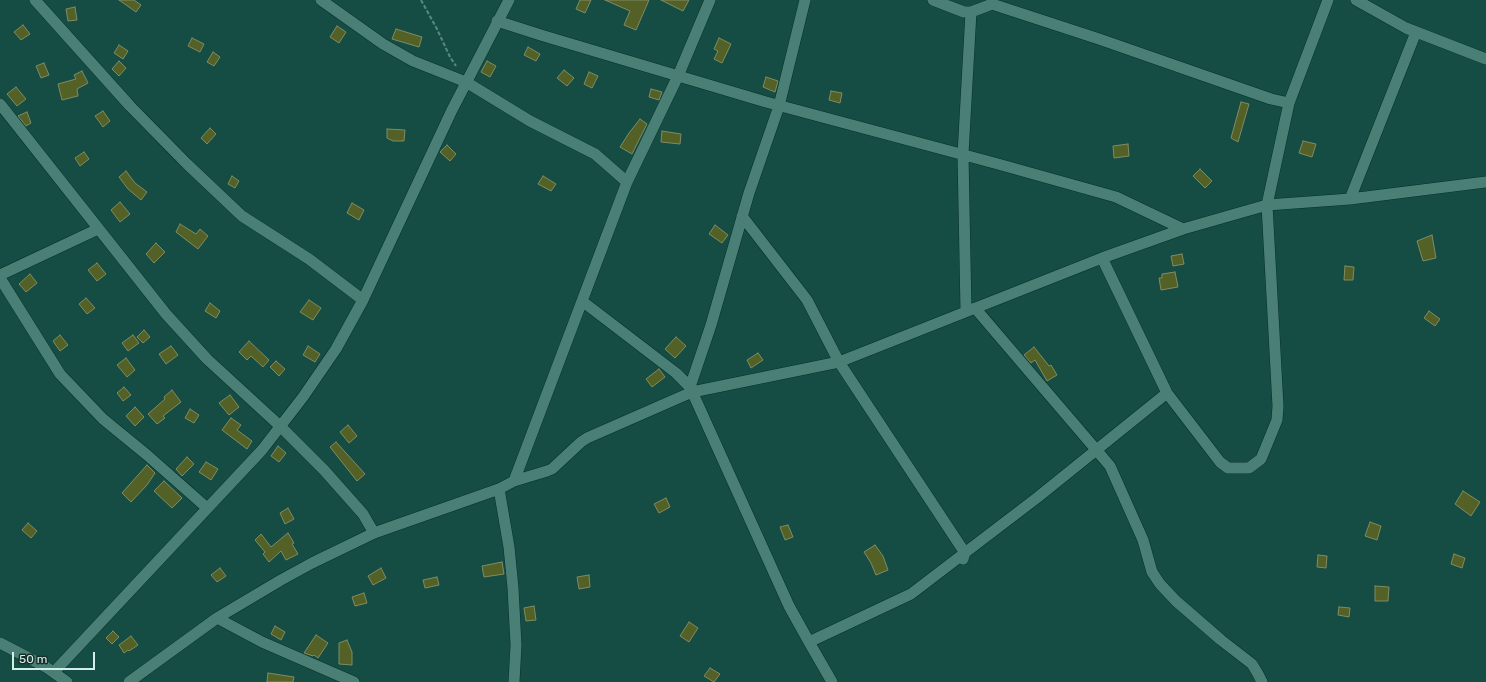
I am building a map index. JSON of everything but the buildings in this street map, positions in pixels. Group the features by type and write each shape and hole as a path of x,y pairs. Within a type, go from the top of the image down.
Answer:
{"street":[{"path":"35,0 130,106 187,164 242,216 309,259 363,300"},
{"path":"322,0 382,44 412,61 466,82 530,121 595,154 628,182"},
{"path":"54,672 262,450 303,397 332,355 363,300 466,82 509,0"},
{"path":"514,481 628,182 678,76 710,0"},
{"path":"691,389 742,216 779,106 805,0"},
{"path":"933,0 964,12 971,12 993,2 1271,99 1289,103"},
{"path":"1102,258 1167,393 1220,462 1228,468 1248,468 1261,460 1277,420 1278,406 1267,205 1289,103 1328,0"},
{"path":"1356,0 1406,28 1486,59"},
{"path":"971,12 963,154 971,309 1110,466 1143,540 1152,572 1160,584 1215,635 1252,664 1262,682"},
{"path":"497,21 779,106 963,154 1116,197 1183,229"},
{"path":"1350,200 1416,32"},
{"path":"0,104 166,314 207,359 280,426 324,470 362,514 374,533"},
{"path":"129,682 218,618 281,580 374,533 499,489 514,481 547,471 587,438 691,389 839,362 1102,258 1183,229 1267,205 1350,200 1486,182"},
{"path":"742,216 807,300 839,362 964,557"},
{"path":"98,229 0,277 60,374 103,419 147,455 207,508"},
{"path":"582,301 676,373 691,389 790,606 832,682"},
{"path":"809,642 911,594 964,557 1167,393"},
{"path":"499,489 509,547 513,588 516,645 514,682"},
{"path":"218,618 262,642 354,682"},
{"path":"0,643 54,672 67,682"}],"path":[{"path":"421,0 450,57 466,82"}]}
